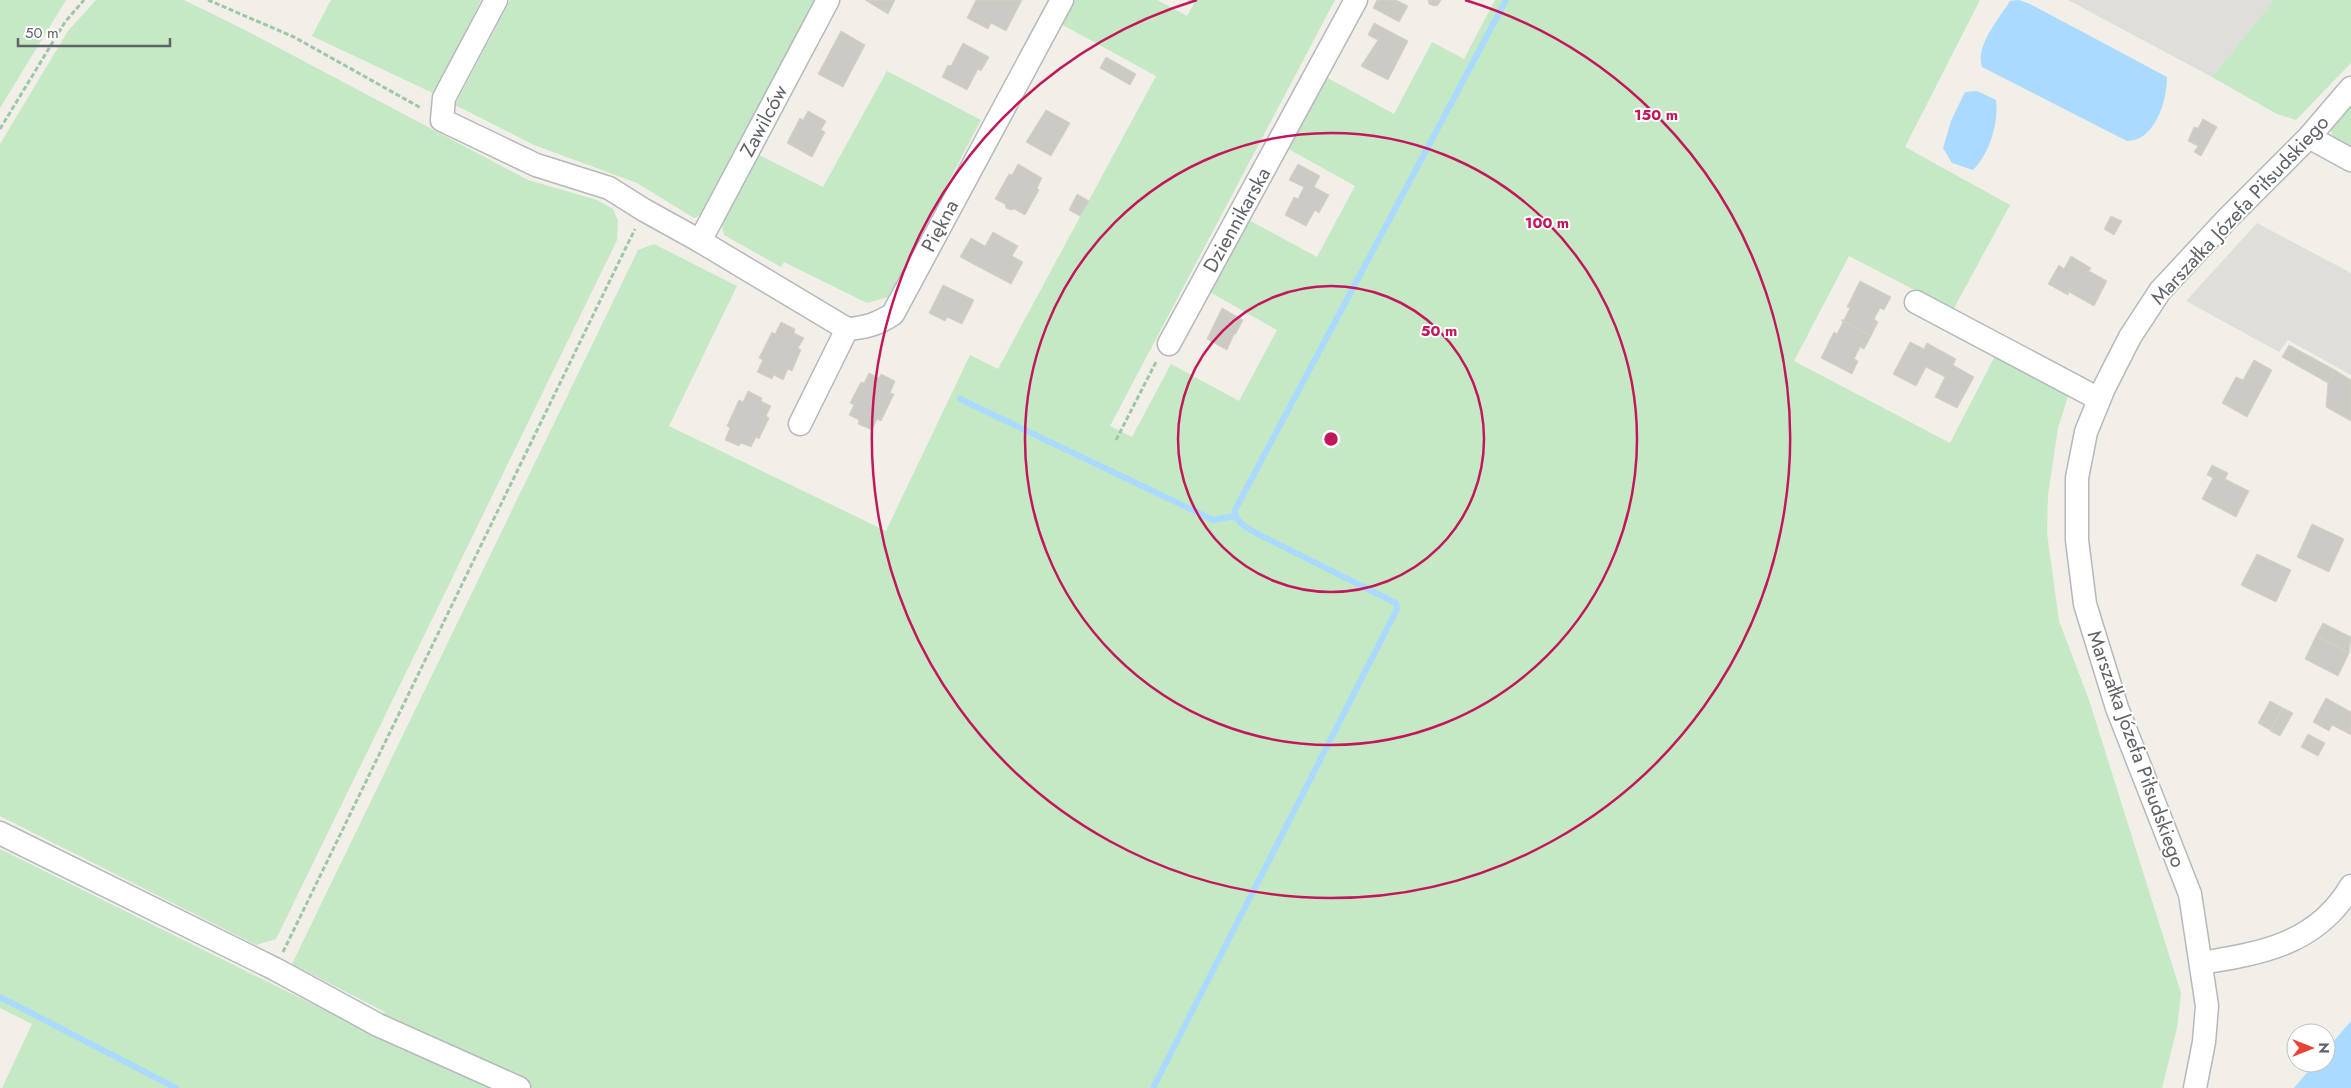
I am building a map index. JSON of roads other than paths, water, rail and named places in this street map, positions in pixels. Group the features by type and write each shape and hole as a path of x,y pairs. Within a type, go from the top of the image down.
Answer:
{"street":[{"path":"496,0 444,98 442,120 536,165 609,188 847,329 800,424"},
{"name":"Zawilców","path":"700,241 828,0"},
{"name":"Piękna","path":"847,329 863,328 878,324 893,314 1062,0"},
{"name":"Dziennikarska","path":"1169,344 1356,0"},
{"name":"Marszałka Józefa Piłsudskiego","path":"2195,1088 2204,1042 2207,1006 2190,894 2118,708 2085,604 2077,540 2077,478 2086,432 2099,399 2130,337 2160,291 2227,219 2309,137 2351,88"},
{"path":"2309,137 2351,160"},
{"path":"1916,302 2099,399"},
{"path":"0,833 275,969 378,1025 519,1088"},
{"path":"2202,964 2261,953 2298,938 2324,918 2351,886"}],"water":[{"path":"2019,0 2030,4 2167,77 2162,108 2158,118 2145,134 2137,139 2127,141 1982,67 1982,50 1989,32 2010,1"},
{"path":"1977,91 1996,100 1997,109 1992,138 1984,156 1973,170 1952,163 1943,148 1951,121 1965,92"},
{"path":"2351,1021 2351,1088 2294,1088 2307,1073 2336,1073 2336,1038"}],"waterway":[{"path":"1153,1088 1397,609 1396,603 1248,529 1239,521 1235,510 1506,0"},
{"path":"960,399 1213,520 1235,516"},
{"path":"0,997 176,1088"}]}
